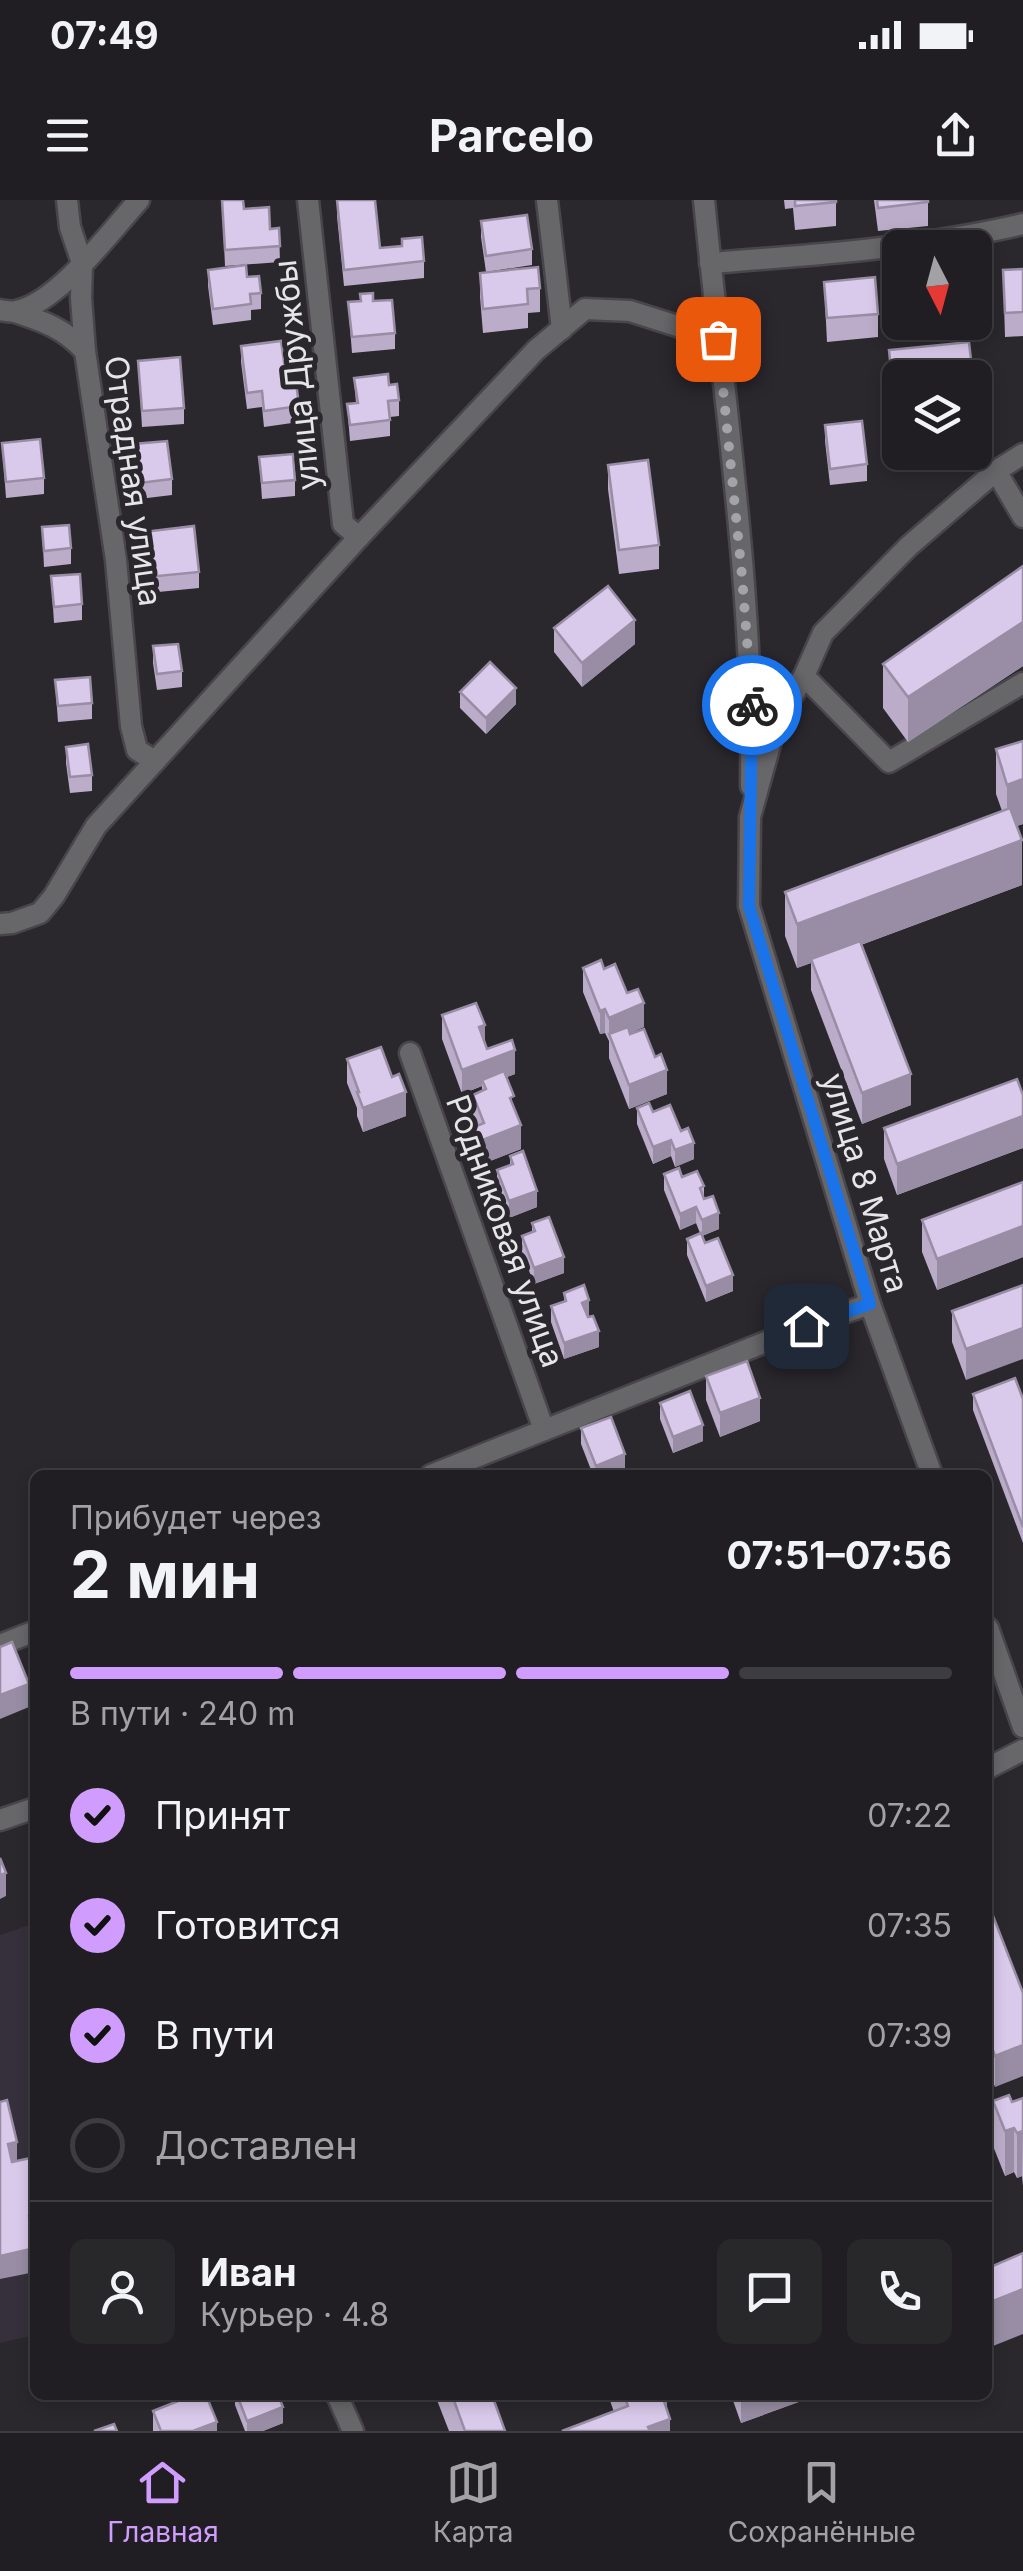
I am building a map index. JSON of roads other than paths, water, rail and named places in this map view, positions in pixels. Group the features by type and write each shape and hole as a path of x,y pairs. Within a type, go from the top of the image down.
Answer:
{"street":[{"name":"Отрадная улица","path":"68,200 70,227 82,263 85,351 116,560 131,726 136,750 155,761"},
{"path":"8,311 41,300 68,280 138,200"},
{"name":"улица Дружбы","path":"308,200 342,524 359,536"},
{"path":"547,200 562,329"},
{"path":"704,200 752,708 750,817"},
{"path":"710,263 843,252 1023,224"},
{"path":"0,924 12,924 40,913 96,826 359,536 536,350 585,309 630,312 718,339"},
{"path":"8,311 56,326 85,351"},
{"path":"750,817 776,723 804,676 823,633 910,546 996,471 1023,454"},
{"path":"996,471 1023,517"},
{"path":"804,676 888,762 1023,683"},
{"name":"улица 8 Марта","path":"750,817 749,906 870,1304 930,1470"},
{"name":"Родниковая улица","path":"410,1052 544,1430"},
{"path":"444,1470 870,1304"},
{"path":"0,1644 30,1633"},
{"path":"992,1639 1023,1728"},
{"path":"992,1766 1023,1750"},
{"path":"0,1820 30,1810"},
{"path":"339,2400 353,2431"}]}
